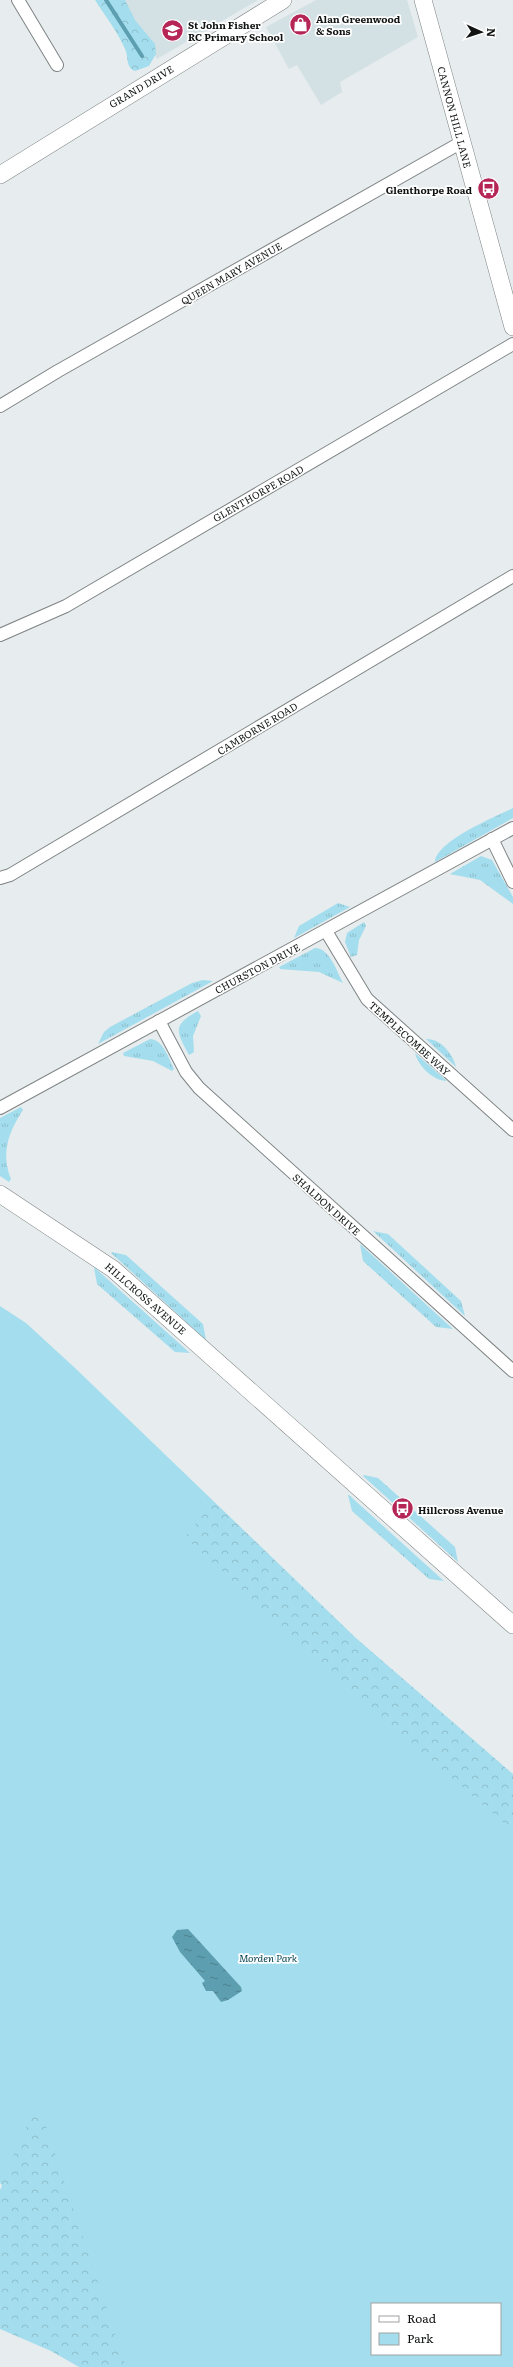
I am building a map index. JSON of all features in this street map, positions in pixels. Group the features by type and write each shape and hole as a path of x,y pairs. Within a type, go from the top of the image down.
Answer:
{"street":[{"path":"18,0 57,65"},
{"name":"GRAND DRIVE","path":"0,175 283,0"},
{"name":"CANNON HILL LANE","path":"423,0 513,327"},
{"name":"QUEEN MARY AVENUE","path":"0,406 58,370 462,142"},
{"name":"GLENTHORPE ROAD","path":"0,635 66,606 513,344"},
{"name":"CAMBORNE ROAD","path":"0,878 10,875 513,576"},
{"name":"CHURSTON DRIVE","path":"0,1108 513,828"},
{"path":"492,839 513,882"},
{"name":"TEMPLECOMBE WAY","path":"326,931 366,999 513,1130"},
{"name":"SHALDON DRIVE","path":"159,1021 186,1072 199,1088 513,1371"},
{"name":"HILLCROSS AVENUE","path":"0,1194 114,1269 513,1625"}],"shaded area":[{"name":"St John Fisher RC Primary School","path":"118,0 258,0 157,59"},
{"path":"316,0 407,0 418,37 340,82 342,92 321,105 297,65 289,69 266,27"}],"green space":[{"path":"95,0 125,0 135,20 155,44 156,54 149,66 135,71 130,67 122,43"},
{"path":"513,808 513,818 435,862 438,854 455,838"},
{"path":"481,856 492,860 513,897 513,904 480,880 450,874"},
{"path":"338,903 350,907 294,938 299,926"},
{"path":"364,922 366,926 359,940 357,955 351,957 345,942 347,933"},
{"path":"315,948 320,949 329,956 343,983 319,972 280,969 279,967"},
{"path":"203,980 213,981 98,1044 104,1032 110,1027 192,983"},
{"path":"198,1011 201,1016 193,1036 194,1052 189,1055 181,1040 179,1029 184,1020"},
{"path":"150,1039 159,1042 162,1046 174,1069 172,1071 153,1061 124,1056 123,1053"},
{"path":"426,1039 431,1039 441,1044 449,1052 456,1067"},
{"path":"415,1053 447,1081 432,1076 427,1072 419,1063"},
{"path":"21,1107 23,1110 13,1127 6,1152 8,1170 11,1179 9,1182 0,1176 0,1118"},
{"path":"373,1231 388,1234 461,1301 465,1316"},
{"path":"360,1244 453,1329 436,1327 363,1261"},
{"path":"111,1253 126,1255 203,1324 206,1340"},
{"path":"94,1267 190,1353 175,1352 97,1284"},
{"path":"0,1306 26,1323 75,1368 356,1638 513,1774 513,1847 0,1405"},
{"name":"Morden Park","path":"0,1307 26,1324 213,1503 185,1537 368,1706 513,1831 513,2367 126,2367 38,2102 0,2184"},
{"path":"363,1476 378,1478 455,1547 458,1562"},
{"path":"348,1495 444,1581 429,1579 352,1511"},
{"path":"33,2073 150,2367 79,2367 51,2351 0,2329 0,2190 2,2186 0,2182"}],"water":[{"path":"188,1929 241,1987 242,1991 228,2000 221,2002 213,1991 206,1991 202,1983 205,1981 180,1952 172,1937 177,1930"}],"waterway":[{"path":"106,0 142,56"}],"place":[{"name":"Alan Greenwood & Sons","path":"300,24"},
{"name":"St John Fisher RC Primary School","path":"172,30"},
{"name":"Glenthorpe Road","path":"488,189"},
{"name":"Hillcross Avenue","path":"402,1509"}]}
